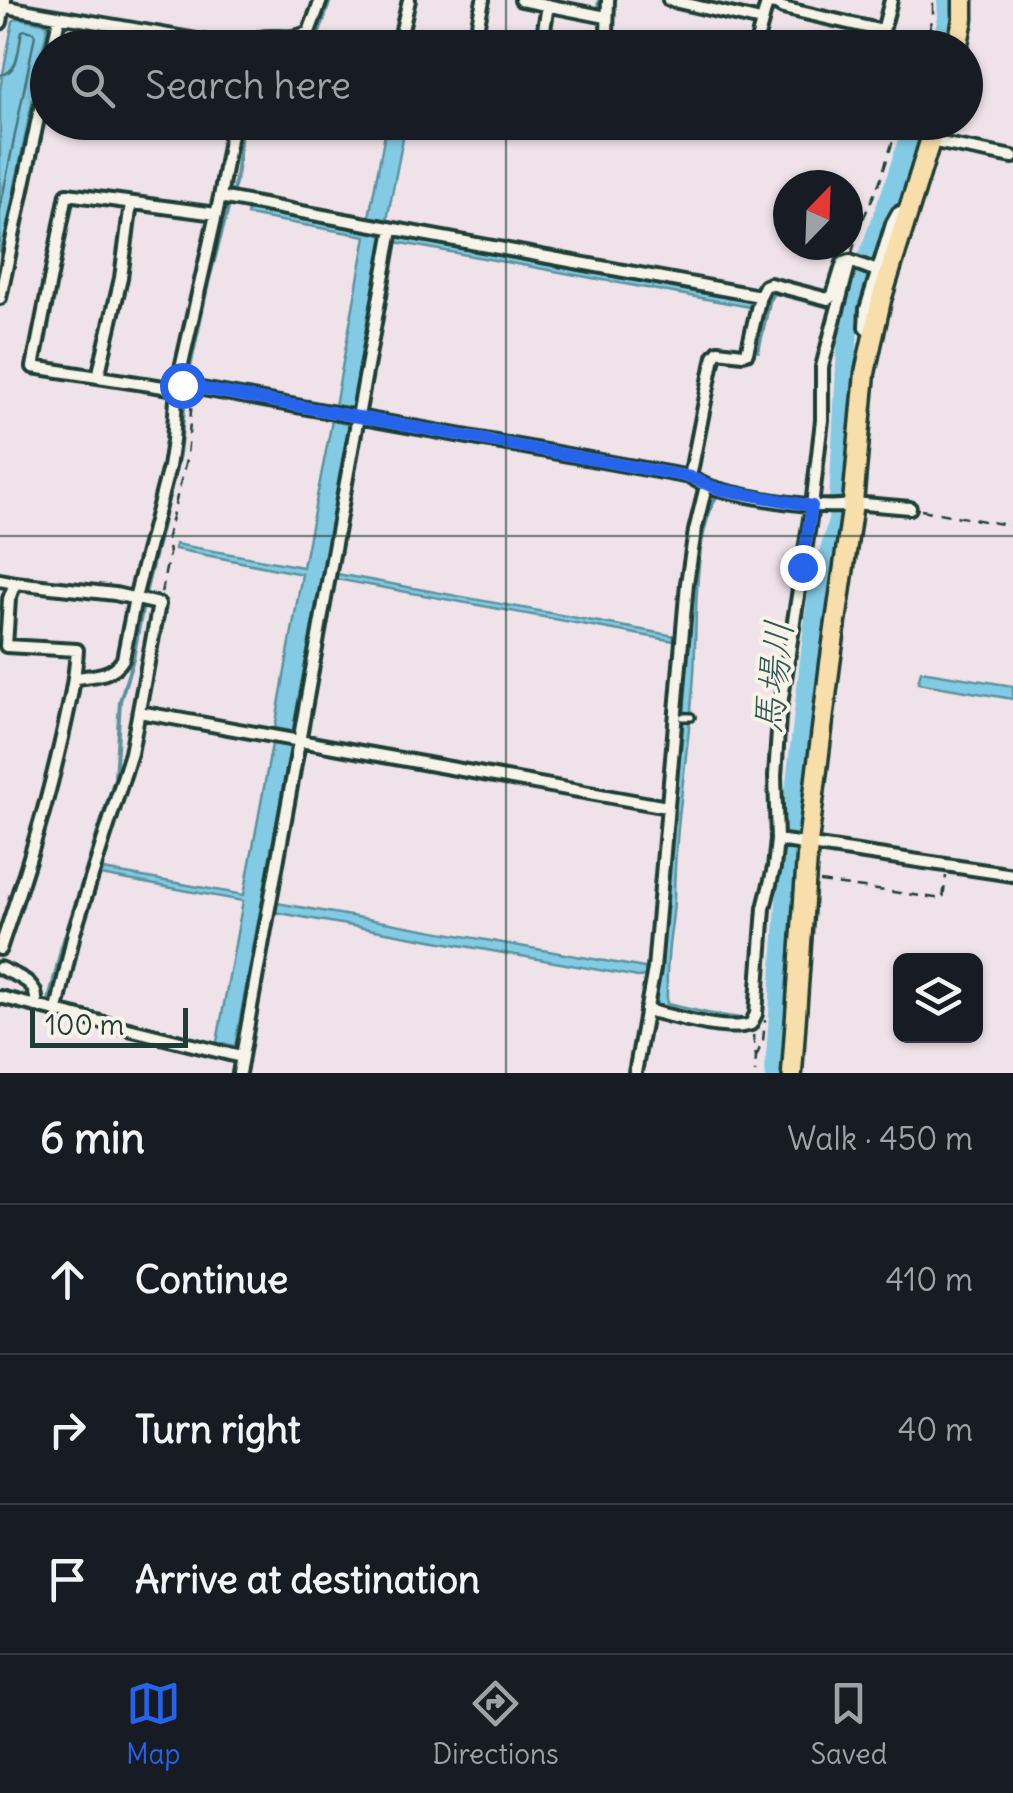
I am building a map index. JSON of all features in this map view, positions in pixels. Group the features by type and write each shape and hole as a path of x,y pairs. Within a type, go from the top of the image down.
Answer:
{"highway":[{"path":"961,30 963,0"},
{"path":"792,1073 806,880 803,843 830,664 865,373 881,300 930,141"}],"street":[{"path":"309,30 321,0"},
{"path":"402,30 409,0"},
{"path":"477,30 483,0"},
{"path":"521,0 606,17"},
{"path":"607,30 608,0"},
{"path":"669,0 762,21"},
{"path":"884,30 891,0"},
{"path":"760,30 767,4 777,2 784,8 875,30"},
{"path":"0,22 2,4 140,30"},
{"path":"544,30 548,6"},
{"path":"56,30 59,16"},
{"path":"0,298 34,140"},
{"path":"46,1008 127,768 139,712 145,601 216,214 227,199 231,140"},
{"path":"930,141 1013,157"},
{"path":"216,214 67,194 33,366 170,388 186,386 690,477 706,486 812,506 910,508"},
{"path":"227,199 760,296"},
{"path":"98,377 120,278 131,203"},
{"path":"873,334 865,327 866,310 877,270 898,212 910,208"},
{"path":"238,1073 392,229"},
{"path":"690,477 714,356 718,351 748,352 765,286 770,284 828,300 846,260 877,270"},
{"path":"646,1010 701,1023 743,1027 751,1024 756,1014 764,908 780,841 774,776 778,717 812,506 822,420 822,367 850,261"},
{"path":"635,1073 654,969 687,583 706,486"},
{"path":"0,580 145,601"},
{"path":"0,950 37,838 76,678 76,650 9,647 9,599 14,584"},
{"path":"76,678 96,676 120,665 145,601"},
{"path":"139,712 667,807"},
{"path":"780,841 1013,875"},
{"path":"0,968 31,983 46,1008"},
{"path":"0,997 241,1056"}],"lane":[{"path":"682,717 691,717"}],"path":[{"path":"929,30 933,0"},
{"path":"850,261 893,140"},
{"path":"145,601 169,554 167,538 186,456 186,386"},
{"path":"910,508 1013,526"},
{"path":"806,880 943,899 947,865"},
{"path":"751,1024 755,1073"}],"water":[{"path":"18,18 48,24 47,30 30,30 30,112 0,260 0,89 13,21"},
{"path":"384,140 403,140 387,220 369,217"},
{"path":"248,210 384,235 350,409 335,406 366,236 247,215"},
{"path":"397,237 751,302 750,307 396,242"},
{"path":"332,421 349,426 291,731 275,728 302,574 175,549 175,544 303,567"},
{"path":"715,493 719,493 710,511 700,556 667,1004 740,1020 676,1013 657,1005 656,999 684,718 688,623 701,536"},
{"path":"337,574 675,636 674,641 336,579"},
{"path":"921,671 1013,686 1013,699 918,683"},
{"path":"272,744 290,749 235,1046 217,1042 243,901 101,875 103,870 244,895"},
{"path":"277,903 644,968 647,973 638,977 274,912"}],"waterway":[{"path":"320,30 330,0"},
{"path":"597,15 599,0"},
{"name":"馬場川","path":"945,30 947,0"},
{"path":"47,1009 62,946 115,778 120,701 179,454 187,382 236,179 240,140"},
{"name":"馬場川","path":"775,1073 791,827 817,599 838,521 849,309 908,140"},
{"path":"758,351 770,298 775,293 833,308"},
{"path":"784,507 804,511"}],"route":[{"path":"182,385 690,477 718,489 812,506 802,567"}]}
